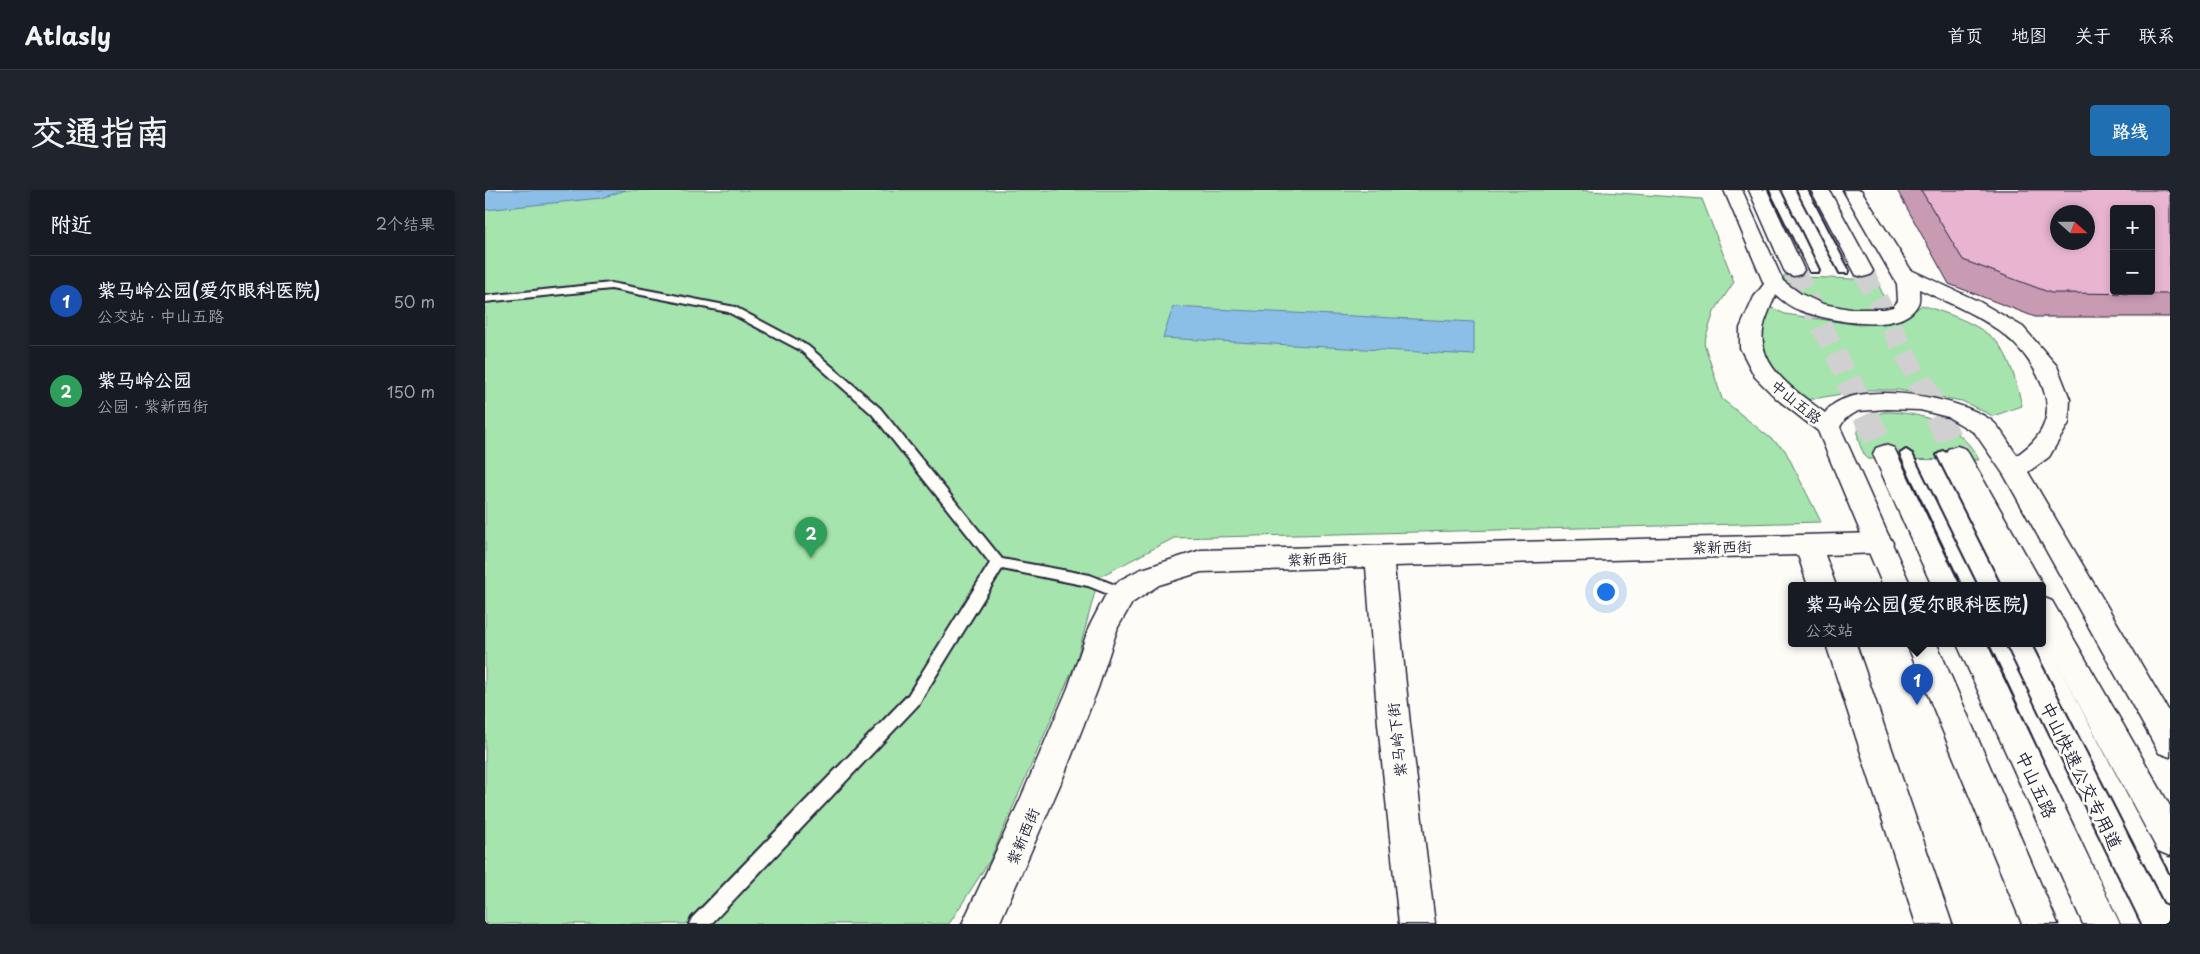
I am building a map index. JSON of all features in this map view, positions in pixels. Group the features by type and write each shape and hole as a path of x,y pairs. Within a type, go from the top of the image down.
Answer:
{"main road":[{"path":"1733,190 1774,284 1805,305 1840,315 1871,318 1897,313 1907,304 1910,291 1903,274 1852,190"},
{"path":"1758,190 1794,270"},
{"path":"1820,190 1863,271"},
{"path":"1903,274 1973,306 2015,332 2046,366 2058,399 2057,423 2040,451 2014,470"},
{"name":"中山五路","path":"1774,284 1764,297 1751,328 1751,348 1763,372 1785,394 1828,427 1895,582"},
{"path":"1828,427 1837,413 1853,404 1887,401 1920,402 1956,411 1984,427 2014,470 2170,743"},
{"path":"1896,454 1944,582"},
{"path":"1950,455 2027,582"},
{"name":"紫新西街","path":"980,924 1008,870 1045,783 1083,688 1110,610 1123,594 1167,570 1201,561 1879,543"},
{"path":"1808,544 1821,582"},
{"name":"紫马岭下街","path":"1379,556 1394,724 1417,924"},
{"path":"2046,616 2170,839"},
{"path":"1842,647 1934,924"},
{"path":"1923,647 2040,924"},
{"name":"中山五路","path":"1974,647 2102,924"}],"lane":[{"path":"1775,190 1814,270"},
{"path":"1802,190 1844,271"},
{"path":"485,299 611,286 731,309 804,348 876,411 998,563 1090,581 1123,594"},
{"path":"1896,454 1968,582"},
{"path":"1950,455 2009,582"},
{"path":"698,924 913,700 998,563"},
{"name":"中山快速公交专用道","path":"1998,647 2131,924"},
{"name":"中山快速公交专用道","path":"2042,647 2170,896"}],"green space":[{"path":"485,190 1577,190 1702,199 1734,282 1714,312 1704,343 1722,399 1785,450 1821,522 1174,538 1099,577 1076,662 990,860 949,924 485,924"},
{"path":"1783,276 1875,280 1883,297 1881,303 1877,306 1863,310 1824,310 1813,305 1786,285"},
{"path":"1765,305 1785,314 1860,325 1902,320 1922,305 1952,315 1980,329 2002,348 2010,364 2022,406 1993,416 1962,401 1898,390 1866,390 1800,401 1764,358 1759,331"},
{"path":"1884,412 1912,414 1939,422 1962,437 1979,460 1867,459 1859,442 1859,429 1867,419"}],"water":[{"path":"485,190 626,190 601,198 485,210"},
{"path":"1173,307 1474,322 1474,355 1163,338"}],"building":[{"path":"1921,190 2170,190 2170,294 2155,294 2155,205 2110,205 2110,293 2051,293 1963,260"}],"tunnel":[{"path":"1794,270 1849,381"},
{"path":"1863,271 1919,381"},
{"path":"1848,380 1885,454"},
{"path":"1919,380 1957,455"}],"place":[{"name":"紫马岭公园","path":"811,558"},
{"name":"紫马岭公园(爱尔眼科医院)","path":"1917,705"}]}
